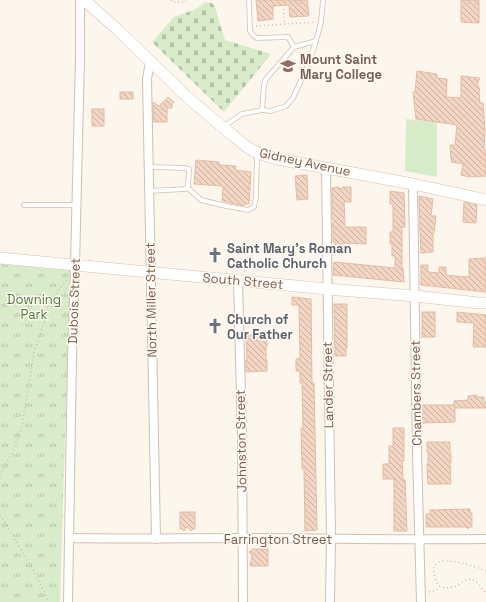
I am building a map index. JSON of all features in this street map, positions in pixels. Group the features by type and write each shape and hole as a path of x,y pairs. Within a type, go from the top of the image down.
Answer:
{"street":[{"name":"Dubois Street","path":"68,602 80,0"},
{"name":"Gidney Avenue","path":"84,0 118,30 186,96 222,127 257,153 486,200"},
{"name":"North Miller Street","path":"150,62 147,79 156,539"},
{"name":"Lander Street","path":"326,167 331,539 330,602"},
{"name":"Chambers Street","path":"413,184 421,602"},
{"name":"South Street","path":"0,258 486,303"},
{"name":"Johnston Street","path":"238,281 242,435 242,602"},
{"name":"Farrington Street","path":"69,538 486,539"}],"lane":[{"path":"249,0 250,31 253,35 257,38 288,37 294,47"},
{"path":"222,127 242,114 262,110 271,111 286,106 293,98 308,65 316,41 323,0"},
{"path":"262,110 264,85 266,79 294,47 316,41"},
{"path":"187,187 200,200 248,210 254,207 256,197 257,153"},
{"path":"149,167 189,169 187,187"},
{"path":"149,191 185,189 187,187"},
{"path":"24,205 76,205"}],"path":[{"path":"171,0 173,2 184,2 186,0"},
{"path":"283,5 285,25"},
{"path":"255,20 256,27 319,22"},
{"path":"0,475 13,451 22,426 34,352 48,305 68,277"},
{"path":"0,514 31,566 49,602"},
{"path":"440,587 435,580 433,569 437,562 455,561 486,571"},
{"path":"421,592 435,591 440,587 454,587 462,581 474,580 486,594"}],"green space":[{"path":"206,2 212,3 215,7 225,40 271,54 224,112 152,42 174,17 194,10"},
{"path":"406,119 437,122 437,177 405,171"},
{"name":"Downing Park","path":"0,264 70,271 60,602 0,602"}],"building":[{"path":"256,0 307,0 309,16 290,17 289,5 273,6 273,19 258,21"},
{"path":"461,0 479,0 479,23 461,22"},
{"path":"417,71 437,74 437,78 447,79 446,97 461,98 461,76 480,78 478,86 480,89 480,103 483,103 486,176 469,177 461,175 463,164 451,162 450,145 455,145 457,125 416,119 413,92 415,92"},
{"path":"120,92 133,92 133,99 120,99"},
{"path":"168,97 174,102 172,104 172,108 167,108 167,122 153,122 153,102 159,106"},
{"path":"92,109 104,109 104,126 92,126"},
{"path":"196,160 219,162 219,165 236,166 235,170 251,172 249,204 244,204 244,206 222,201 223,186 194,184"},
{"path":"307,175 308,199 297,200 295,176"},
{"path":"338,187 341,189 343,187 351,187 351,202 344,202 345,227 366,227 366,244 342,243 342,249 335,249 332,227 332,223 335,221 332,219 332,188"},
{"path":"390,191 404,193 405,227 402,227 402,268 404,282 333,275 334,262 395,268 395,256 392,256 392,244 390,244 390,232 393,232 393,204 390,204"},
{"path":"419,196 433,199 431,216 436,216 433,233 433,252 421,253"},
{"path":"464,202 477,205 476,223 463,222"},
{"path":"486,258 486,292 421,285 421,265 428,265 428,272 439,273 439,267 446,267 446,275 469,277 469,259"},
{"path":"292,297 311,299 317,530 305,531 304,469 302,469 301,428 303,428 302,383 300,383 300,371 296,371 296,359 300,358 299,305 292,305"},
{"path":"334,304 347,304 346,356 335,356"},
{"path":"422,312 435,312 435,337 422,337"},
{"path":"457,312 486,315 486,347 473,347 474,323 457,322"},
{"path":"246,335 267,335 267,371 246,372"},
{"path":"477,395 477,397 484,397 486,408 455,408 455,422 422,423 422,405 454,405 454,401 468,400 468,396"},
{"path":"393,428 404,428 404,461 402,461 403,480 405,480 407,531 394,531 394,479 383,479 383,464 389,464 389,446 393,446"},
{"path":"427,442 450,442 451,484 428,484"},
{"path":"470,509 470,513 472,513 472,527 469,527 468,529 466,527 426,527 426,514 430,514 430,510"},
{"path":"180,512 195,512 195,529 191,531 187,527 184,531 183,529 180,529"},
{"path":"253,549 268,549 268,566 250,566 252,555 249,552"}],"place":[{"name":"Mount Saint Mary College","path":"288,66"},
{"name":"Saint Mary's Roman Catholic Church","path":"215,255"},
{"name":"Church of Our Father","path":"215,326"}]}
